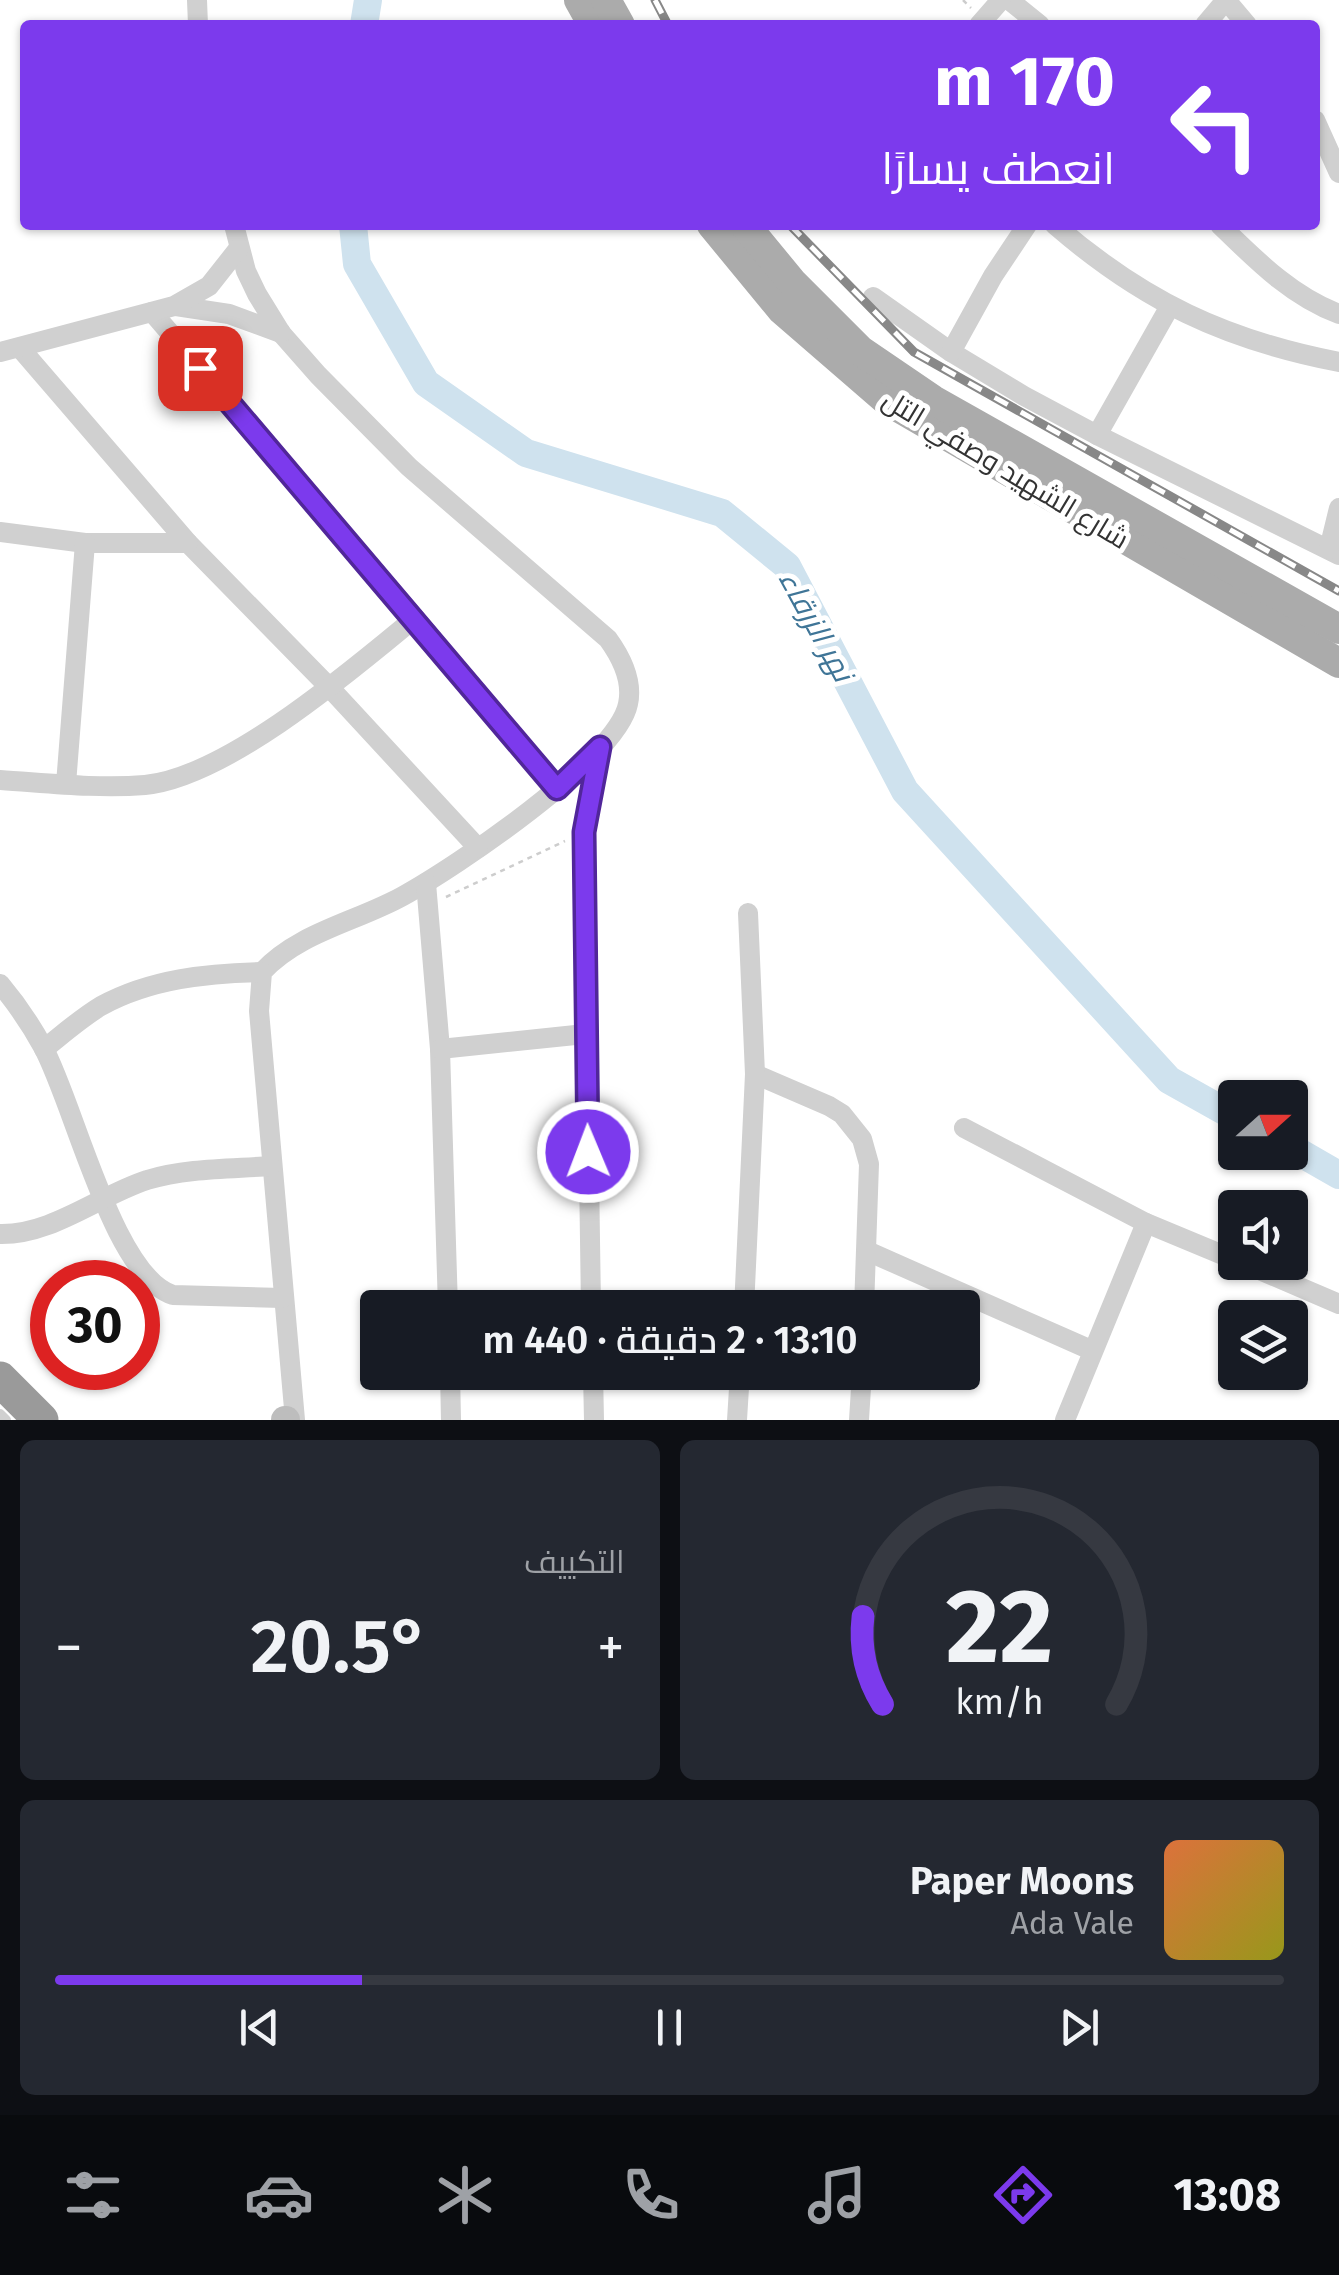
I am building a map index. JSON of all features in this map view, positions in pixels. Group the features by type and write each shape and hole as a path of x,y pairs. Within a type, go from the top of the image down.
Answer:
{"highway":[{"path":"0,1379 41,1420"}],"main road":[{"name":"شارع الشهيد وصفي التل","path":"716,230 782,310 886,400 1339,663"},
{"name":"شارع الشهيد وصفي التل","path":"749,230 792,282 861,351 934,400 1339,629"}],"street":[{"path":"984,20 1005,0 1033,20"},
{"path":"1209,20 1226,0 1243,20"},
{"path":"1320,131 1339,174"},
{"path":"44,1049 86,1016 131,994 211,973 262,972 293,946 426,883 557,789 600,747 623,717 628,703 626,673 608,639 409,468 281,333 257,294 235,230"},
{"path":"951,352 1024,230"},
{"path":"1060,230 1095,258 1170,306 1242,339 1339,362"},
{"path":"1225,230 1277,279 1339,314"},
{"path":"239,248 209,286 174,306 10,350 478,848"},
{"path":"874,297 951,352 1097,436 1334,552 1339,508"},
{"path":"174,306 229,314 281,333"},
{"path":"1097,436 1170,306"},
{"path":"152,312 416,618 557,789"},
{"path":"0,532 85,543 188,543"},
{"path":"66,784 85,543"},
{"path":"0,780 144,785 181,776 215,761 330,688 416,618"},
{"path":"591,1290 584,832 600,747"},
{"path":"426,883 440,1049 447,1290"},
{"path":"745,1290 755,1074 748,913"},
{"path":"262,972 259,1011 294,1420"},
{"path":"0,984 44,1049 104,1197 139,1270 166,1293 192,1298 282,1298"},
{"path":"440,1049 586,1034"},
{"path":"755,1074 829,1106 854,1127 867,1152 865,1290"},
{"path":"964,1128 1146,1222 1218,1253"},
{"path":"0,1234 40,1228 104,1197 175,1173 271,1166"},
{"path":"1065,1420 1146,1222"},
{"path":"867,1251 1091,1350"},
{"path":"1283,1280 1339,1304"},
{"path":"286,1420 290,1388"},
{"path":"450,1390 451,1420"},
{"path":"593,1390 594,1420"},
{"path":"737,1420 739,1390"},
{"path":"860,1420 861,1390"}],"lane":[{"path":"0,1414 6,1420"}],"path":[{"path":"429,905 584,832"}],"waterway":[{"name":"نهر الزرقاء","path":"365,20 368,0"},
{"name":"نهر الزرقاء","path":"354,230 357,264 426,383 526,453 722,513 787,566 905,791 1169,1080 1218,1107"},
{"name":"نهر الزرقاء","path":"1308,1157 1339,1175"}],"railway":[{"path":"655,0 665,20"},
{"path":"795,230 914,352 1339,591"}],"route":[{"path":"200,368 416,618 557,789 600,747 584,832 588,1152"}]}
